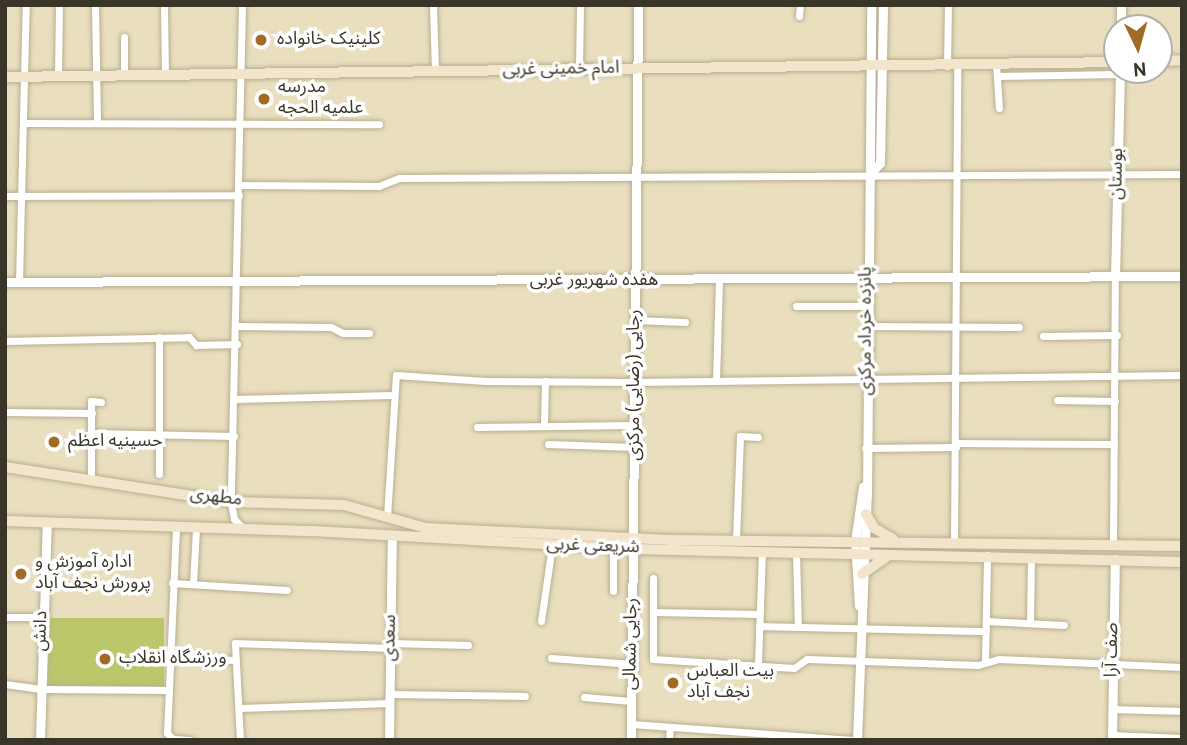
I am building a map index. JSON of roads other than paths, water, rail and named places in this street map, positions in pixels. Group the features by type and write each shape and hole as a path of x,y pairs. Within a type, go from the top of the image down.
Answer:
{"main road":[{"name":"امام خمینی غربی","path":"5,77 1103,62"},
{"name":"مطهری","path":"5,467 232,503 344,505 426,528"},
{"path":"866,514 874,528 899,541"},
{"name":"شریعتی غربی","path":"5,521 245,529 613,548 634,543 736,540 1182,546"},
{"name":"شریعتی غربی","path":"426,528 762,552 1031,556 1182,562"},
{"path":"862,574 882,558 897,553"}],"street":[{"path":"19,282 26,5"},
{"path":"58,76 59,5"},
{"path":"95,5 97,122"},
{"path":"164,5 165,75"},
{"path":"222,529 230,518 232,503 243,121 243,5"},
{"path":"433,5 435,72"},
{"path":"579,70 580,5"},
{"name":"رجایی (رضایی) مرکزی","path":"634,543 638,5"},
{"path":"799,16 800,5"},
{"name":"پانزده خرداد مرکزی","path":"860,540 867,379 871,5"},
{"name":"پانزده خرداد مرکزی","path":"870,174 880,163 883,5"},
{"path":"948,5 957,174 954,542"},
{"path":"124,37 124,75"},
{"path":"996,64 999,108"},
{"path":"997,76 1103,73"},
{"name":"بوستان","path":"1115,277 1120,84"},
{"path":"24,122 243,121 379,124"},
{"path":"240,185 379,186 399,178 636,179 870,174 1182,174"},
{"path":"5,196 239,195"},
{"name":"هفده شهریور غربی","path":"5,282 867,281 1182,276"},
{"path":"1113,544 1115,277"},
{"path":"716,381 719,281"},
{"path":"796,306 867,306"},
{"path":"635,320 685,322"},
{"path":"237,326 331,327 343,333 369,333"},
{"path":"867,326 1019,327"},
{"path":"1043,336 1116,335"},
{"path":"159,337 159,474"},
{"path":"5,341 189,337 196,345 237,344"},
{"path":"387,517 392,395 396,375 635,382 1182,375"},
{"path":"544,424 545,381"},
{"path":"236,399 392,395"},
{"path":"1056,400 1115,401"},
{"path":"91,479 92,401 101,402"},
{"path":"5,412 92,413"},
{"path":"477,427 544,424 634,425"},
{"path":"92,433 234,436"},
{"path":"736,540 740,436 758,437"},
{"path":"548,444 634,446"},
{"path":"865,448 1114,444"},
{"name":"پانزده خرداد مرکزی","path":"860,540 866,514 863,487"},
{"path":"232,503 234,520 245,529"},
{"name":"دانش","path":"40,740 47,523"},
{"path":"176,528 167,733 173,739 190,740"},
{"path":"193,584 196,528"},
{"name":"سعدی","path":"389,740 392,537"},
{"path":"631,724 854,740 860,540"},
{"name":"رجایی شمالی","path":"631,740 634,543"},
{"path":"541,621 552,546"},
{"path":"613,548 613,590"},
{"path":"758,665 762,552"},
{"path":"796,552 798,627"},
{"path":"859,553 862,574 859,606"},
{"path":"985,662 986,555"},
{"path":"1030,623 1031,556"},
{"name":"صف آرا","path":"1112,738 1115,559"},
{"path":"653,579 653,659 794,668 807,659 1182,667"},
{"path":"172,583 287,590"},
{"path":"653,612 760,614"},
{"path":"5,617 43,617"},
{"path":"986,621 1064,625"},
{"path":"759,626 986,631"},
{"path":"240,740 240,708 234,690 235,643 468,645"},
{"path":"169,657 235,660"},
{"path":"551,659 632,664"},
{"path":"5,684 41,689 168,690"},
{"path":"240,708 390,698 525,696"},
{"path":"584,697 631,701"},
{"path":"1112,709 1182,711"},
{"path":"669,740 670,727"},
{"path":"1112,738 1182,738"}],"place":[{"name":"کلینیک خانواده","path":"261,40"},
{"name":"مدرسه علمیه الحجه","path":"264,99"},
{"name":"حسینیه اعظم","path":"54,442"},
{"name":"اداره آموزش و پرورش نجف آباد","path":"21,574"},
{"name":"ورزشگاه انقلاب","path":"105,659"},
{"name":"بیت العباس نجف آباد","path":"673,683"}]}
